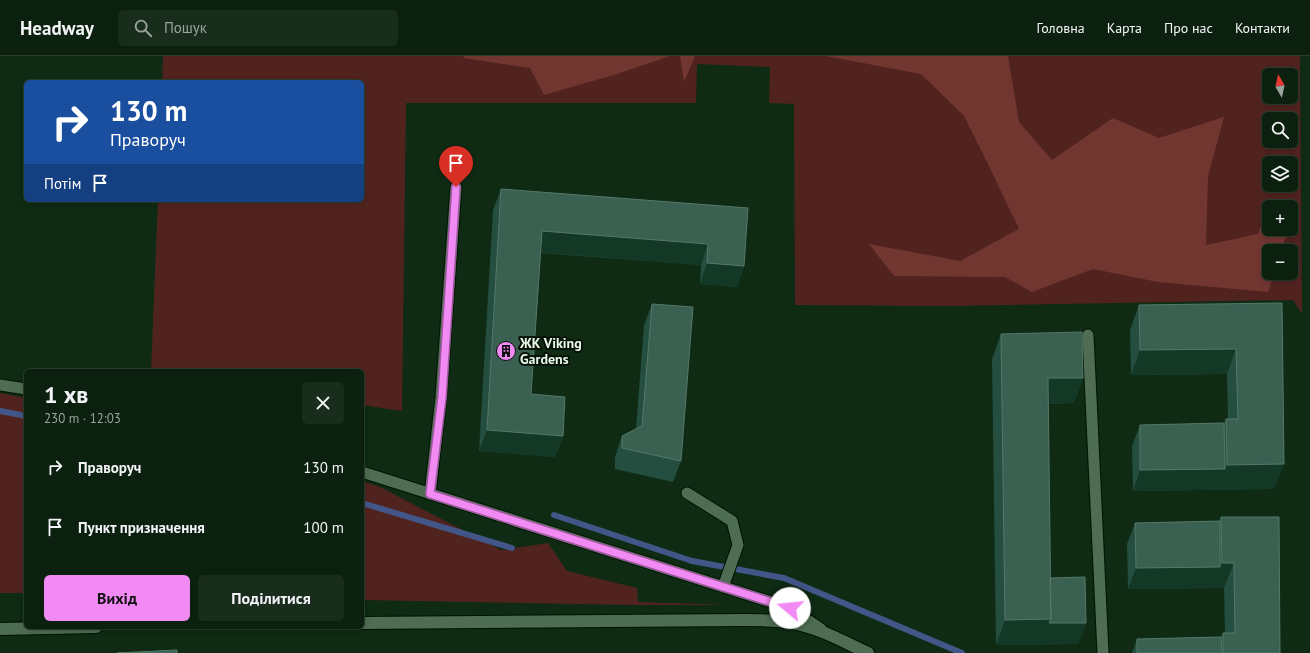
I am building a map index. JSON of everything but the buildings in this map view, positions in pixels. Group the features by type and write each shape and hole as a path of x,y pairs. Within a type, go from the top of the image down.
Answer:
{"street":[{"path":"364,623 775,620 794,623 828,634 868,653"},
{"path":"0,629 24,628"}],"lane":[{"path":"430,494 442,397 456,187"},
{"path":"1088,334 1103,653"},
{"path":"0,385 24,389"},
{"path":"364,473 790,608 828,634"},
{"path":"687,493 732,521 738,545 723,587"}],"shaded area":[{"path":"163,56 1300,56 1302,314 1293,300 950,306 795,305 794,104 769,103 770,67 697,64 696,103 406,103 402,411 364,405 364,369 151,369 158,202 364,202 364,80 162,80"},
{"path":"464,56 670,56 617,74 544,95 530,68 463,58"},
{"path":"680,56 695,56 684,82"},
{"path":"826,56 1008,56 1019,122 1052,160 1113,118 1159,138 1224,117 1208,176 1206,245 1258,234 1262,223 1262,236 1286,236 1283,244 1262,244 1262,280 1272,280 1268,292 1158,282 1093,269 1032,292 1005,277 894,276 869,244 960,261 1019,229 964,116 921,74"},
{"path":"0,393 24,398 24,593 0,593"},
{"path":"364,482 380,487 501,550 548,543 567,571 637,588 638,602 731,605 634,605 364,600"}],"waterway":[{"path":"0,411 24,416"},
{"path":"364,504 512,548"},
{"path":"554,515 692,561 784,578 962,653"}],"place":[{"name":"ЖК Viking Gardens","path":"506,351"}],"route":[{"path":"456,187 442,397 430,494 790,608"}]}
